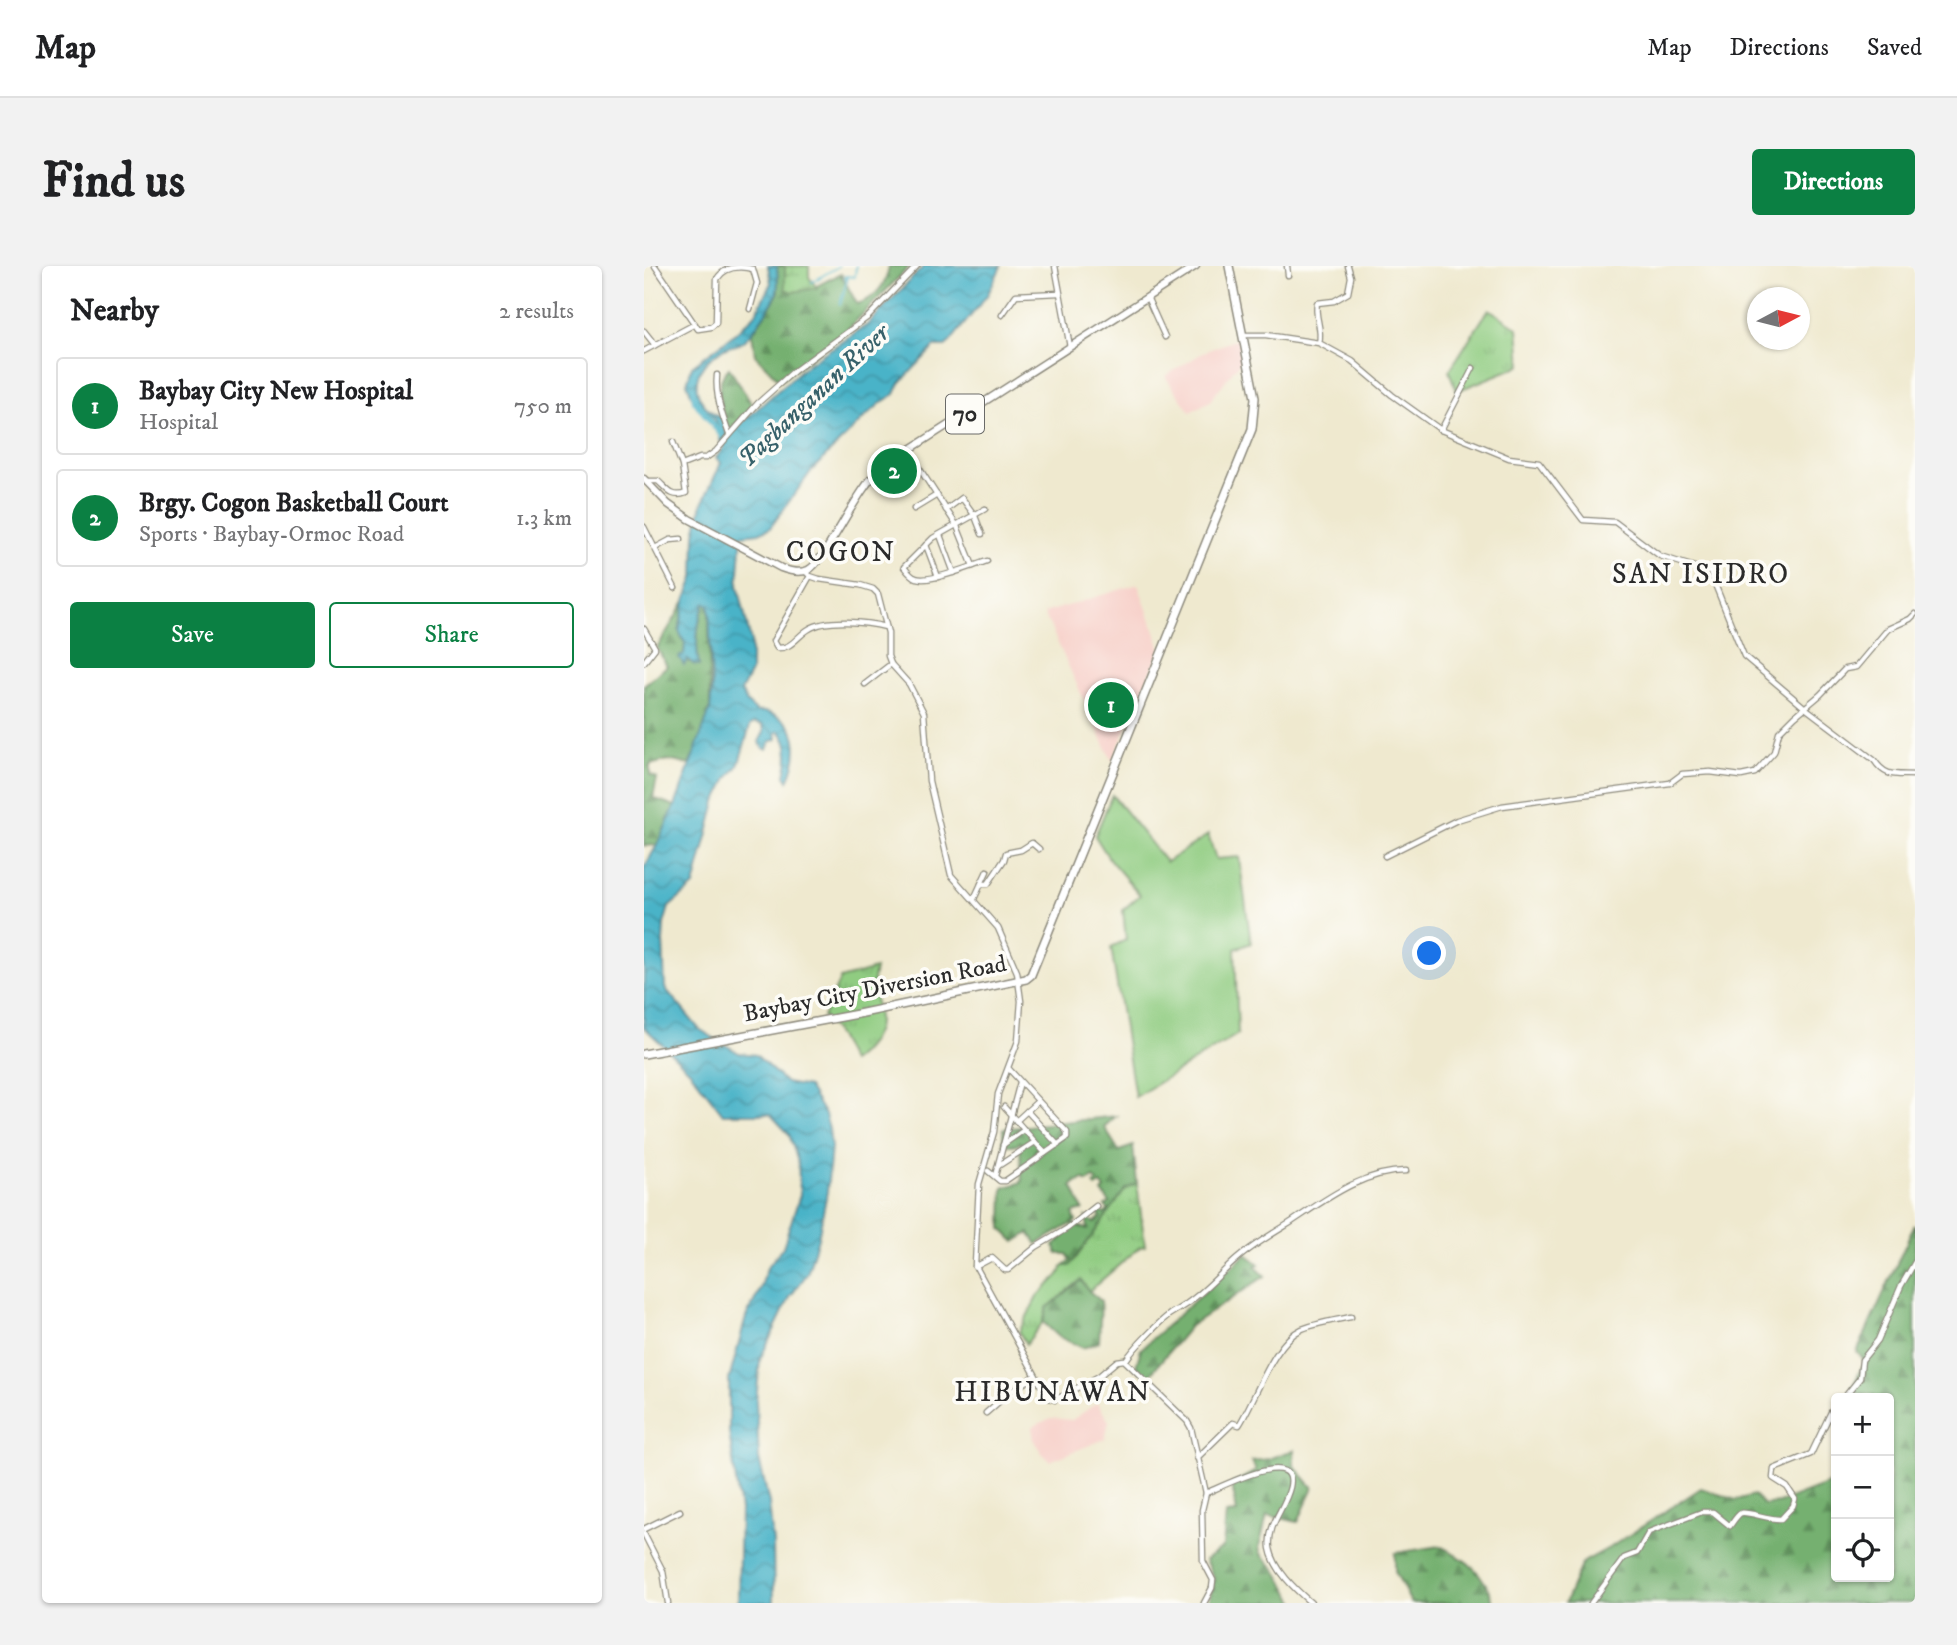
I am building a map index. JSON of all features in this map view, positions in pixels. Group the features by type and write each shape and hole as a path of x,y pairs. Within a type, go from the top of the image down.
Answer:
{"highway":[{"name":"Baybay City Diversion Road","path":"644,1054 1028,978 1252,429 1255,398 1229,266"}],"main road":[{"name":"70","path":"808,574 872,476 1194,267"},
{"path":"645,480 668,504 689,519 787,571 808,574"}],"street":[{"path":"656,266 701,329 716,323 716,279 733,267 751,268 755,273 757,283 750,309"},
{"path":"682,465 706,458 758,403 794,371 868,317 917,266"},
{"path":"1055,266 1070,346"},
{"path":"1287,266 1288,275"},
{"path":"1320,343 1321,335 1315,311 1317,303 1334,301 1348,293 1351,277 1348,266"},
{"path":"1002,314 1016,295 1059,293"},
{"path":"1147,297 1165,337"},
{"path":"644,351 695,324"},
{"path":"644,331 655,345"},
{"path":"1243,335 1266,335 1320,343 1353,362 1392,395 1441,430 1509,458 1539,462 1583,520 1615,522 1660,556 1710,572 1744,656 1804,707 1874,760 1886,774 1915,775"},
{"path":"1441,430 1473,368"},
{"path":"717,375 720,406 729,436"},
{"path":"645,480 658,481 668,493 686,493 682,465 673,442"},
{"path":"908,451 957,526 974,566"},
{"path":"914,509 937,495"},
{"path":"946,510 962,498 975,516 982,534"},
{"path":"985,509 926,545 904,567 916,578 938,576 986,561"},
{"path":"644,527 676,588"},
{"path":"940,535 954,572"},
{"path":"655,548 670,540 681,539"},
{"path":"926,545 938,576"},
{"path":"886,627 864,621 818,625 810,628 790,646 777,648 773,641 808,574 873,589 881,601 886,627 891,664 909,684 924,713 928,778 951,873 999,929 1019,980 1021,1001 1018,1041 998,1094 994,1132 979,1184 975,1267 1048,1398 1054,1400 1098,1376 1117,1361 1126,1360 1168,1315 1191,1301 1236,1260 1343,1188 1364,1180 1406,1171"},
{"path":"1385,856 1457,820 1502,806 1670,783 1682,774 1710,772 1751,775 1758,771 1774,752 1779,732 1804,707 1845,669 1856,667 1888,629 1915,614"},
{"path":"644,629 655,648 644,662"},
{"path":"865,684 891,664"},
{"path":"981,884 988,884 1006,853 1021,849 1032,842 1039,849"},
{"path":"974,900 987,871"},
{"path":"988,1171 1000,1181 1005,1181 1067,1138 1067,1132 1009,1069"},
{"path":"995,1176 1020,1081"},
{"path":"1016,1121 1038,1101"},
{"path":"1004,1107 1045,1153"},
{"path":"1027,1111 1058,1145"},
{"path":"1003,1145 1024,1130"},
{"path":"997,1167 1035,1142"},
{"path":"975,1267 992,1258 1008,1270 1096,1206"},
{"path":"1848,1393 1860,1378 1862,1360 1878,1340 1901,1286 1915,1262"},
{"path":"1196,1459 1233,1423 1239,1425 1275,1360 1292,1336 1314,1326 1351,1317"},
{"path":"1126,1360 1191,1428 1206,1493 1202,1510 1203,1561 1213,1580 1204,1603"},
{"path":"986,1413 1010,1392 1035,1376"},
{"path":"1591,1603 1624,1559 1637,1553 1649,1532 1702,1512 1713,1512 1730,1526 1740,1513 1781,1519 1793,1506 1795,1499 1787,1488 1773,1478 1774,1469 1811,1454 1831,1412"},
{"path":"1206,1493 1257,1472 1280,1468 1285,1471 1289,1476 1290,1487 1271,1528 1270,1548 1292,1586 1311,1603"},
{"path":"668,1603 663,1571 644,1532 680,1511"}],"shaded area":[{"path":"1240,338 1243,360 1210,401 1190,412 1165,376 1206,351"},
{"path":"1138,584 1161,649 1112,761 1044,613"},
{"path":"1097,1403 1109,1421 1105,1439 1050,1461 1034,1441 1032,1427 1051,1418 1072,1420"}],"green space":[{"path":"777,266 785,266 785,289 815,287 841,274 857,304 879,290 886,279 889,266 910,266 849,328 780,381 755,355 752,334 778,294"},
{"path":"785,266 809,266 809,277 817,288 792,292 785,289"},
{"path":"1489,309 1518,328 1521,365 1457,391 1449,371"},
{"path":"729,368 753,406 729,432 720,390 721,382"},
{"path":"685,601 679,630 685,644 684,654 699,665 699,625 705,602 709,605 710,711 690,765 668,760 650,765 650,775 657,778 653,798 675,806 657,845 644,846 644,685 667,666 657,648"},
{"path":"1112,795 1166,862 1208,835 1216,859 1239,857 1251,943 1235,949 1238,1034 1135,1097 1111,947 1126,940 1123,910 1140,895 1110,860 1095,836"},
{"path":"875,969 873,990 878,1026 869,1044 851,1062 838,1036 823,1017 840,979"},
{"path":"1116,1116 1104,1127 1119,1151 1133,1146 1137,1183 1125,1190 1070,1266 1063,1266 1071,1260 1067,1254 1058,1254 1054,1246 1074,1225 1088,1229 1086,1217 1094,1223 1101,1217 1098,1213 1100,1211 1104,1214 1109,1210 1105,1206 1110,1203 1102,1192 1105,1189 1101,1184 1096,1187 1094,1184 1097,1181 1094,1178 1072,1185 1083,1210 1073,1213 1076,1221 1037,1244 1029,1233 1015,1242 1002,1229 1003,1188 1022,1182 1020,1148 1023,1145 1020,1142 1017,1145 1003,1145 1003,1129"},
{"path":"1137,1183 1145,1246 1140,1247 1089,1291 1081,1280 1047,1308 1043,1322 1026,1344 1019,1332 1037,1297 1059,1275 1063,1266 1070,1266 1125,1190"},
{"path":"1915,1224 1915,1603 1565,1603 1582,1563 1701,1488 1736,1500 1754,1495 1764,1505 1779,1503 1831,1483 1831,1582 1894,1582 1894,1393 1850,1392 1865,1361 1857,1352"},
{"path":"1246,1254 1259,1264 1255,1266 1265,1276 1190,1326 1147,1378 1136,1366 1141,1349"},
{"path":"1081,1280 1101,1301 1099,1342 1083,1348 1059,1337 1043,1322 1047,1308"},
{"path":"1294,1450 1294,1466 1313,1488 1298,1522 1267,1515 1259,1548 1296,1603 1209,1603 1214,1578 1205,1560 1223,1547 1226,1514 1237,1513 1232,1484 1256,1471 1252,1461 1269,1459"},
{"path":"1440,1546 1474,1568 1485,1583 1494,1603 1411,1603 1395,1571 1395,1553"}],"water":[{"name":"Pagbanganan River","path":"768,266 777,266 778,285 771,306 747,338 714,355 700,370 698,377 697,390 700,399 722,418 727,436 809,363 867,325 924,266 1001,266 988,294 950,342 944,347 934,347 900,383 895,394 865,417 812,470 770,528 759,533 742,535 738,585 751,642 751,672 741,691 747,703 757,712 766,712 786,722 794,737 796,755 788,781 785,775 788,752 783,736 779,731 776,733 777,739 764,749 759,742 764,732 763,725 754,723 750,726 738,766 728,778 716,802 694,886 669,907 664,924 665,988 699,1029 739,1053 756,1055 786,1083 808,1087 825,1115 831,1147 827,1192 818,1238 807,1274 790,1297 760,1359 756,1402 759,1459 769,1503 774,1603 738,1603 740,1510 729,1432 729,1380 746,1317 760,1290 767,1268 783,1247 800,1195 798,1162 789,1134 770,1114 723,1114 690,1071 644,1027 644,868 675,806 710,710 712,687 709,605 705,603 699,625 699,665 688,659 684,665 679,657 684,654 685,644 679,631 685,601 694,578 695,534 702,504 721,463 716,458 725,446 720,441 714,418 693,399 687,383 692,366 755,315 771,283"}],"waterway":[{"path":"812,282 839,266"},
{"path":"840,305 847,280 845,276 855,277 856,266"},
{"name":"Pagbanganan River","path":"694,394 695,401 725,440"}],"place":[{"name":"Brgy. Cogon Basketball Court","path":"894,471"},
{"name":"Baybay City New Hospital","path":"1111,705"}],"district":[{"name":"COGON","path":"841,552"},
{"name":"SAN ISIDRO","path":"1701,574"},
{"name":"HIBUNAWAN","path":"1053,1392"}]}
